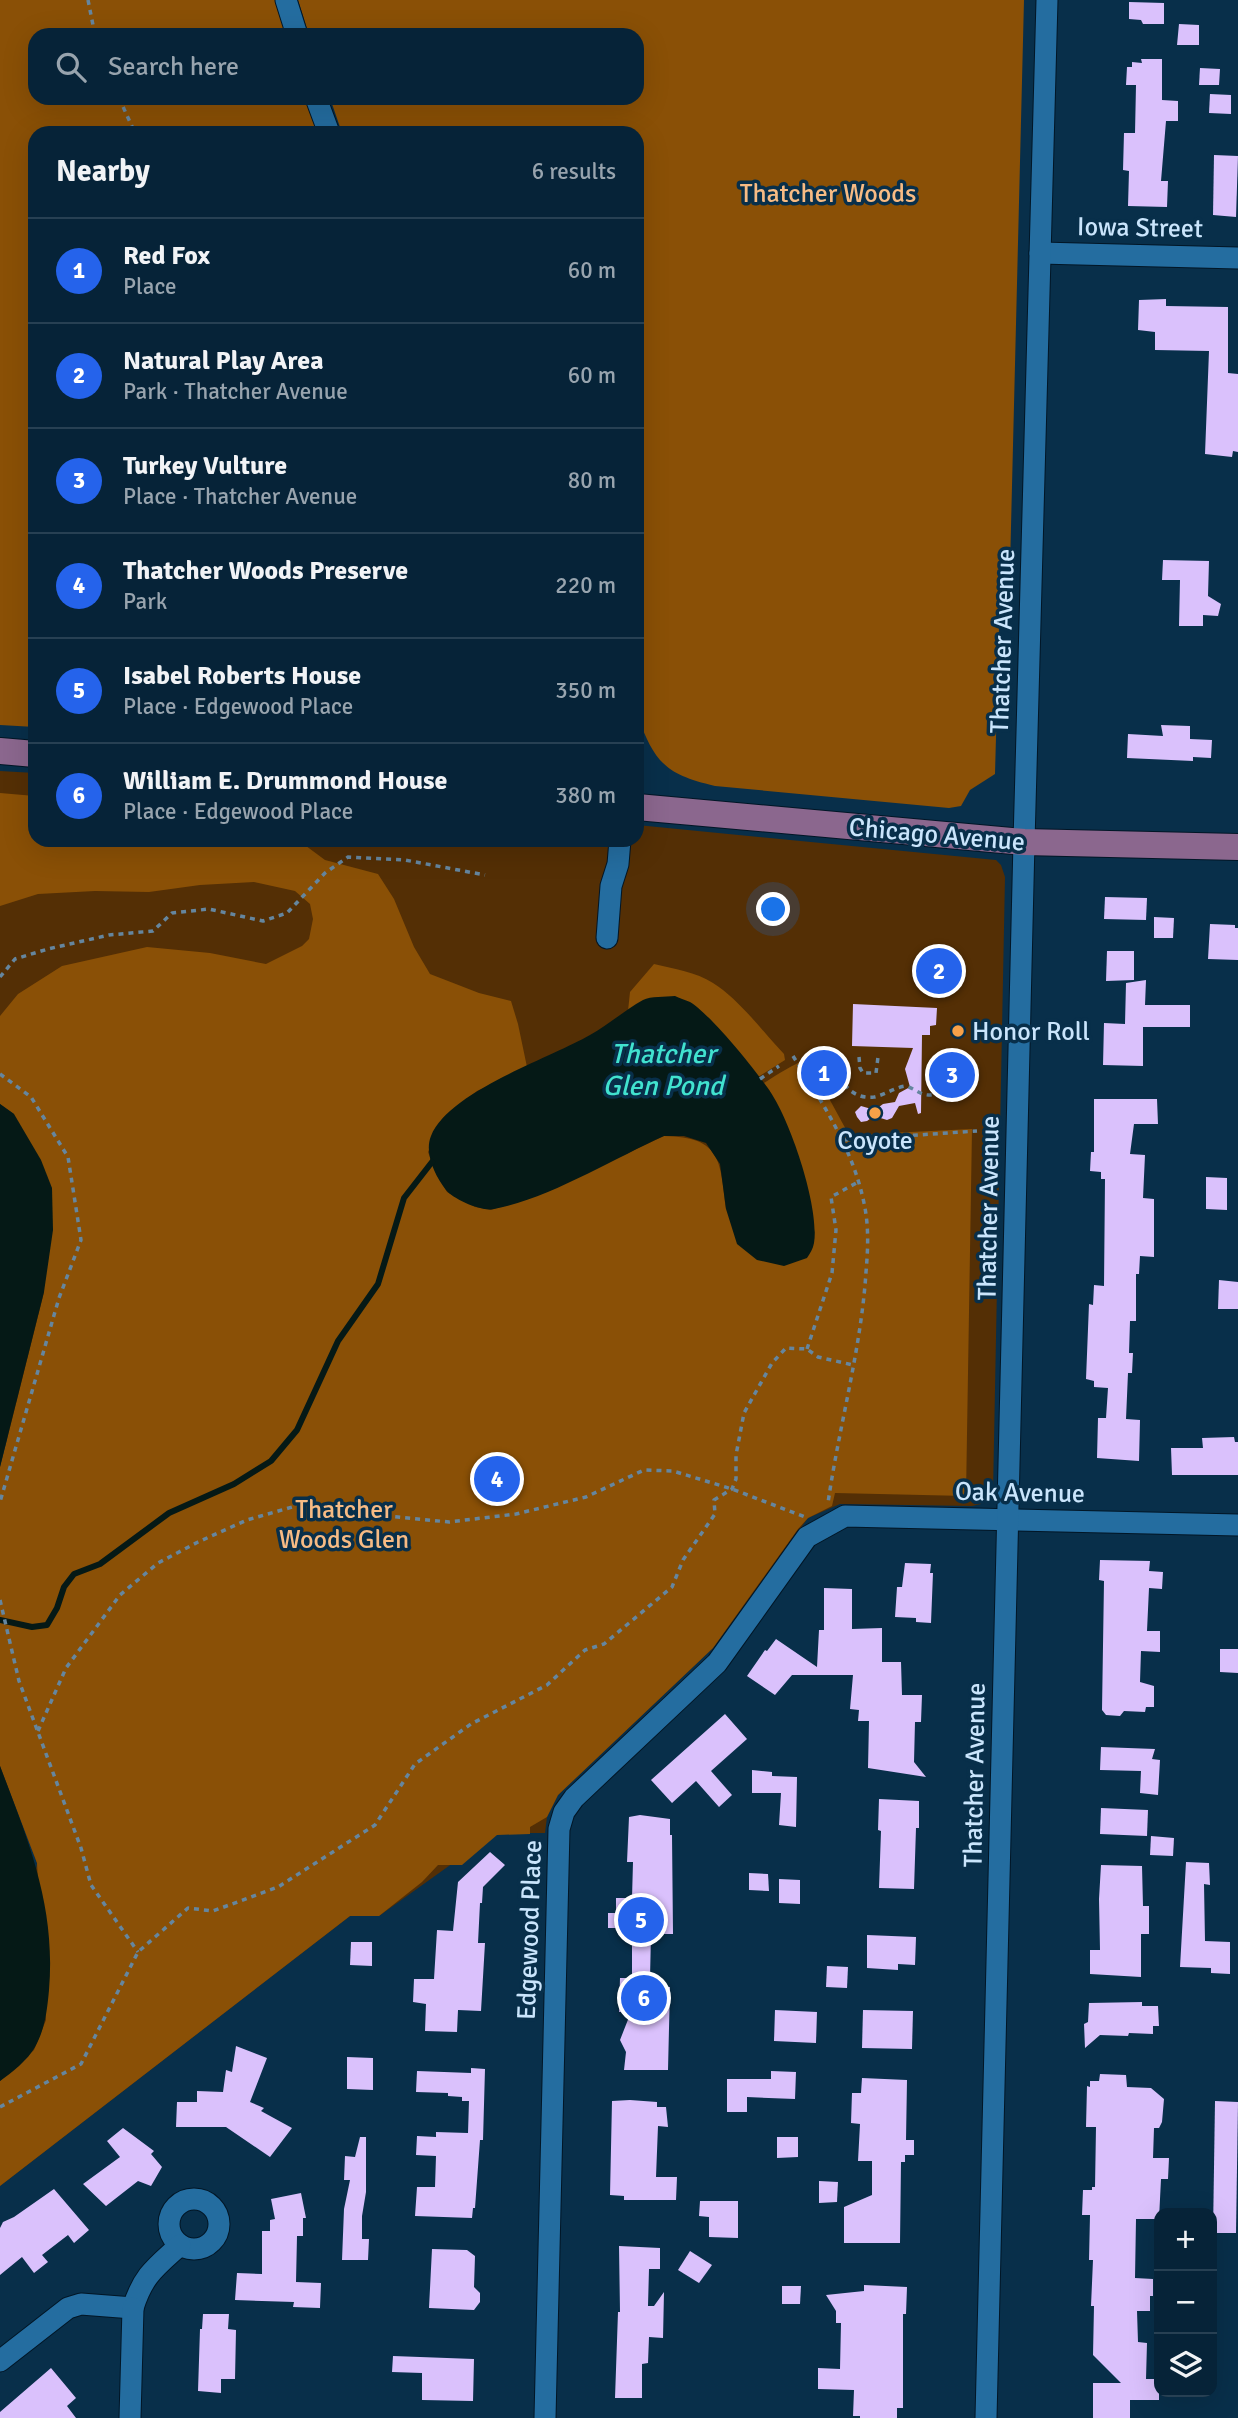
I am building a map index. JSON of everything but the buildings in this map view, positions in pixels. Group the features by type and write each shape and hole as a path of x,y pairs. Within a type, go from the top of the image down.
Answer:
{"main road":[{"path":"0,751 28,753"},
{"name":"Chicago Avenue","path":"644,808 1024,842 1238,847"}],"street":[{"path":"286,0 295,28"},
{"name":"Thatcher Avenue","path":"986,2418 1047,0"},
{"path":"319,105 326,126"},
{"name":"Iowa Street","path":"1040,253 1238,258"},
{"path":"607,938 611,886 618,864 619,847"},
{"name":"Oak Avenue","path":"807,1537 828,1516 1238,1525"},
{"name":"Edgewood Place","path":"545,2418 559,1829 564,1812 574,1798 717,1663 807,1537"},
{"path":"130,2418 132,2308 146,2276 180,2245"},
{"path":"0,2361 68,2308 81,2304 132,2308"}],"path":[{"path":"88,0 94,28"},
{"path":"123,105 132,126"},
{"path":"0,977 15,960 48,949 109,935 153,931 172,913 209,909 263,921 287,913 326,873 348,857 405,860 485,875"},
{"path":"38,1731 66,1668 120,1595 158,1563 198,1542 247,1520 306,1503 377,1515 449,1522 503,1516 586,1497 644,1470 673,1471 828,1516 864,1301 868,1241 864,1204 842,1140 830,1115 793,1056"},
{"path":"836,1056 843,1083 862,1097 875,1097 906,1086 930,1097 937,1093 940,1087 940,1058"},
{"path":"859,1056 860,1068 863,1073 869,1074 876,1073 878,1057"},
{"path":"760,1079 779,1066"},
{"path":"0,1074 31,1097 68,1157 81,1240 59,1298 0,1502"},
{"path":"842,1140 977,1131"},
{"path":"807,1349 832,1273 836,1230 831,1197 858,1182"},
{"path":"0,2107 81,2064 138,1952 188,1908 213,1911 278,1887 375,1825 415,1764 471,1724 547,1685 585,1650 604,1644 672,1587 683,1560 715,1514 715,1500 732,1489 736,1479 736,1455 744,1413 772,1363 786,1348 807,1349 818,1357 853,1365"},
{"path":"0,1600 19,1681 81,1848 91,1885 138,1952"}],"green space":[{"path":"0,0 275,0 285,28 28,28 28,105 310,105 317,126 28,126 28,727 0,725"},
{"name":"Thatcher Woods","path":"298,0 1024,0 1009,608 999,626 995,774 970,790 961,806 949,808 715,786 673,771 656,755 650,745 644,731 644,126 340,126 332,105 644,105 644,28 307,28"},
{"name":"Thatcher Woods Glen","path":"0,771 28,773 28,847 644,847 644,826 996,860 1005,877 993,1492 990,1502 972,1506 840,1504 808,1518 713,1648 558,1795 547,1817 545,1833 495,1833 379,1916 350,1916 0,2186 0,2081 6,2077 37,1863 0,1766 0,1467 7,1447 14,1114 0,1104"},
{"name":"Thatcher Woods Glen","path":"0,793 28,795 28,847 307,847 325,860 378,874 394,899 414,947 430,974 479,993 511,1001 518,1024 527,1067 477,1091 443,1118 428,1152 447,1192 475,1207 491,1210 547,1191 664,1136 683,1137 708,1147 719,1165 726,1209 770,1091 764,1083 807,1058 849,1135 972,1129 966,1496 835,1493 832,1506 808,1518 798,1529 713,1648 558,1795 547,1817 530,1827 530,1834 497,1835 462,1865 438,1865 422,1882 379,1916 350,1916 0,2186 0,2081 34,2050 46,2020 37,1863 0,1766 0,1467 44,1292 14,1114 0,1104 0,1016 18,994 62,966 147,947 210,953 266,964 302,946 309,939 313,919 310,904 295,891 254,882 200,885 149,892 38,894 0,906"},
{"path":"654,964 699,976 723,990 784,1054 785,1060 758,1077 717,1027 628,1011 630,992"}],"water":[{"name":"Thatcher Glen Pond","path":"675,996 690,1002 720,1030 777,1103 794,1142 808,1187 815,1228 814,1243 807,1258 784,1266 757,1260 737,1244 726,1209 720,1164 706,1143 684,1136 664,1136 558,1188 494,1209 482,1209 468,1204 446,1190 432,1164 429,1143 441,1120 457,1105 502,1078 590,1035 643,1000"},
{"path":"0,1104 14,1114 41,1160 52,1188 53,1230 44,1292 0,1467"},
{"path":"0,1766 38,1875 48,1930 50,1959 46,2013 38,2040 24,2061 0,2081"}],"waterway":[{"path":"0,1620 32,1627 47,1625 57,1608 64,1587 74,1574 100,1564 169,1513 234,1484 271,1461 297,1430 338,1341 378,1284 404,1198 432,1162"}],"place":[{"name":"Natural Play Area","path":"939,971"},
{"name":"Honor Roll","path":"958,1031"},
{"name":"Red Fox","path":"824,1073"},
{"name":"Turkey Vulture","path":"952,1075"},
{"name":"Coyote","path":"875,1113"},
{"name":"Thatcher Woods Preserve","path":"497,1479"},
{"name":"Isabel Roberts House","path":"641,1920"},
{"name":"William E. Drummond House","path":"644,1998"}]}
